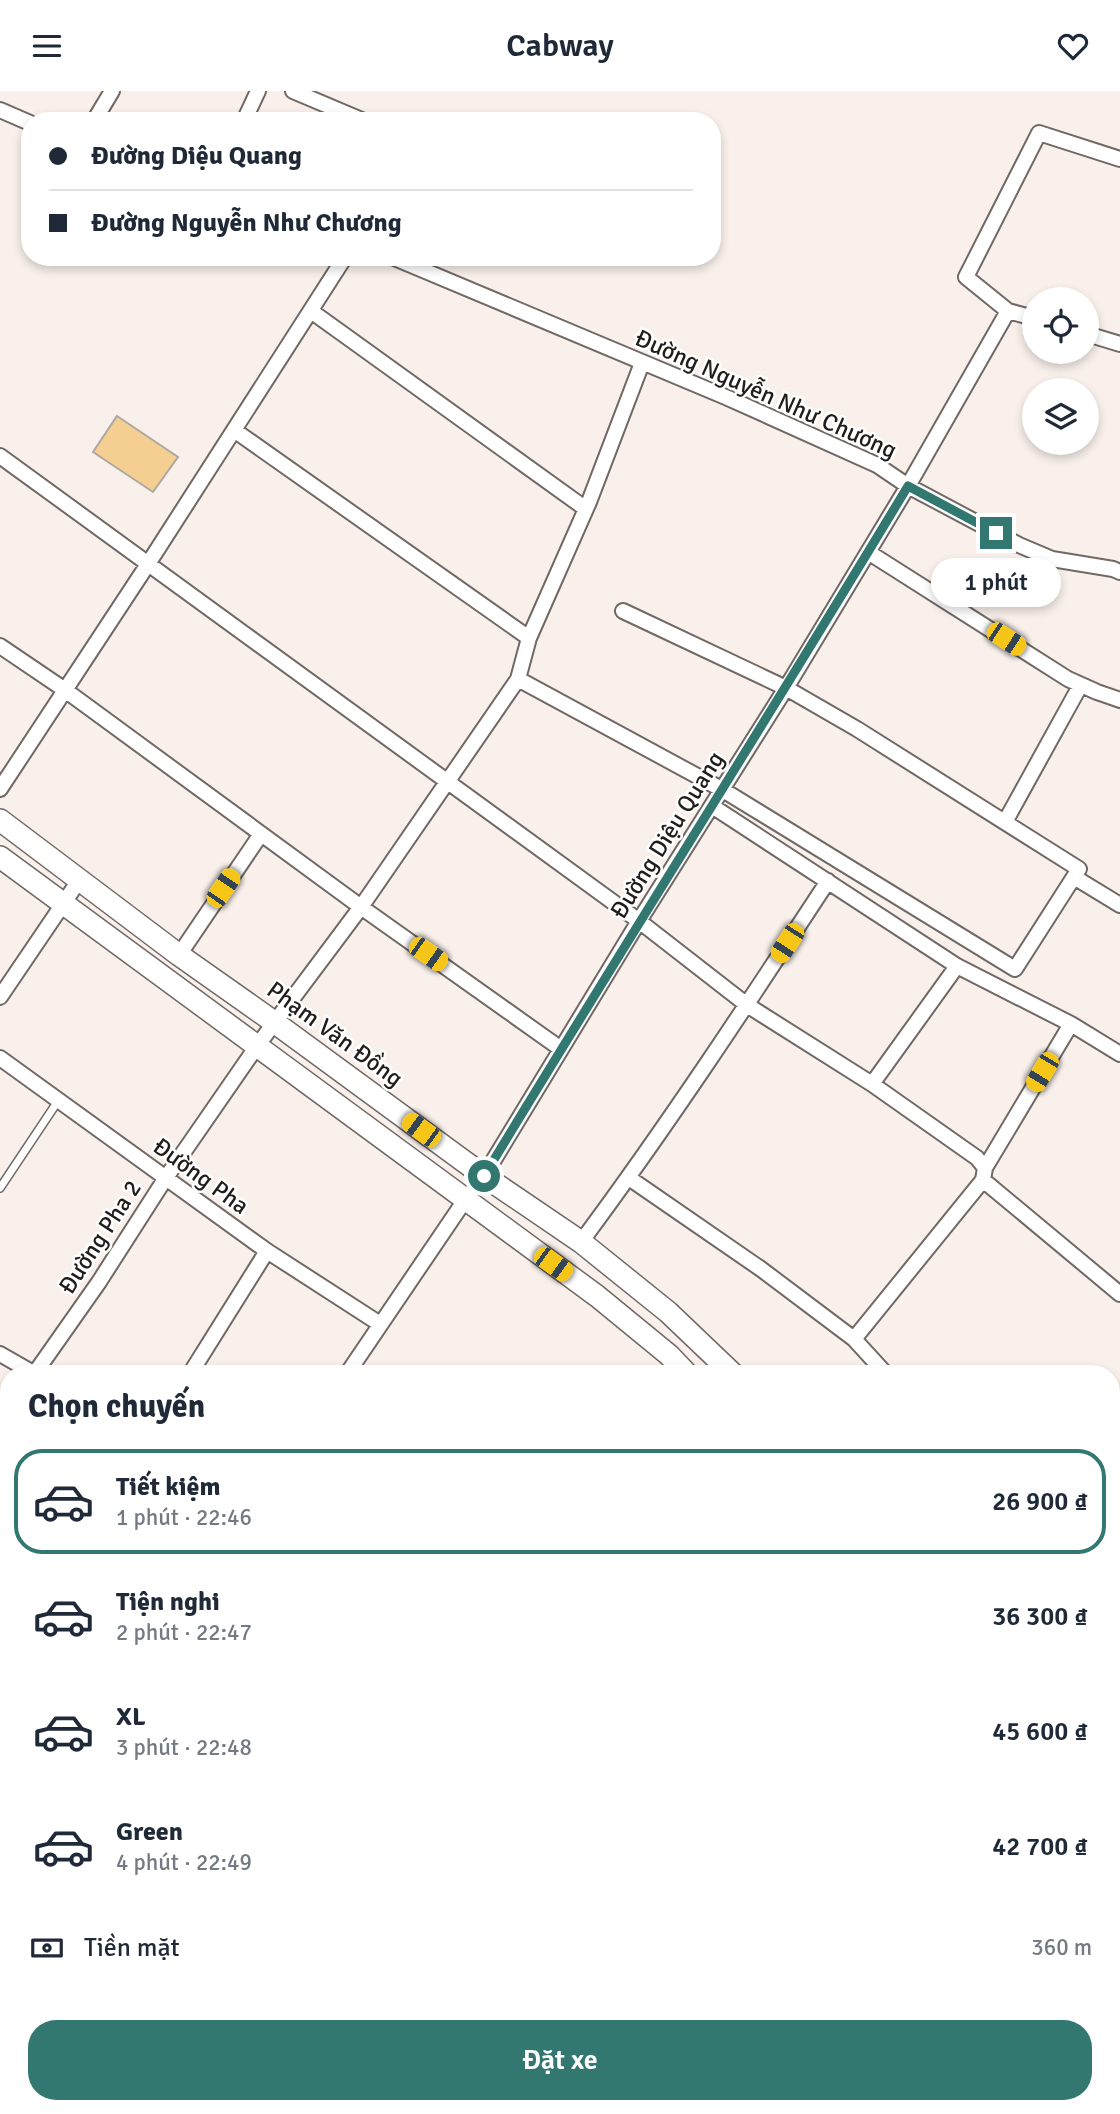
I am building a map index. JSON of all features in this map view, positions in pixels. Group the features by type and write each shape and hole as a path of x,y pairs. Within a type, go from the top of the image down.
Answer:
{"main road":[{"name":"Phạm Văn Đồng","path":"0,820 484,1176 581,1242 668,1312 724,1365"},
{"path":"0,857 597,1296 678,1365"}],"street":[{"path":"99,112 112,91"},
{"path":"248,112 257,91"},
{"path":"293,91 343,112"},
{"path":"0,110 21,119"},
{"path":"1022,314 1008,310 966,277 1039,133 1120,159"},
{"path":"0,789 339,266"},
{"name":"Đường Nguyễn Như Chương","path":"413,266 877,465 908,486 1018,545 1052,559 1120,572"},
{"name":"Đường Diệu Quang","path":"353,1365 484,1176 639,921 786,688 908,486 1008,310"},
{"path":"311,311 586,509"},
{"path":"1099,338 1120,344"},
{"name":"Đường Pha 2","path":"41,1365 257,1046 361,907 518,679 529,638 586,509 642,363"},
{"path":"234,430 529,638"},
{"path":"0,456 639,921 747,1005 873,1084 977,1158 984,1174 1120,1294"},
{"path":"868,552 1080,686 1120,700"},
{"path":"518,679 723,790 1015,969 1079,869 857,729 786,688 623,611"},
{"path":"0,646 65,690 361,907 561,1049"},
{"path":"1005,823 1080,686"},
{"path":"712,806 957,966 1071,1024 1120,1054"},
{"path":"179,954 261,834"},
{"path":"1074,877 1120,905"},
{"path":"0,997 80,879"},
{"path":"581,1242 629,1178 828,881"},
{"path":"873,1084 957,966"},
{"path":"854,1339 984,1174 1071,1024"},
{"name":"Đường Pha","path":"0,1058 267,1251 380,1324"},
{"path":"629,1178 761,1269 854,1339 878,1365"},
{"path":"196,1365 267,1251"},
{"path":"0,1354 20,1365"}],"lane":[{"path":"0,1188 58,1101"}],"building":[{"path":"117,416 178,457 153,492 93,452"}],"route":[{"path":"484,1176 908,486 996,533"}]}
